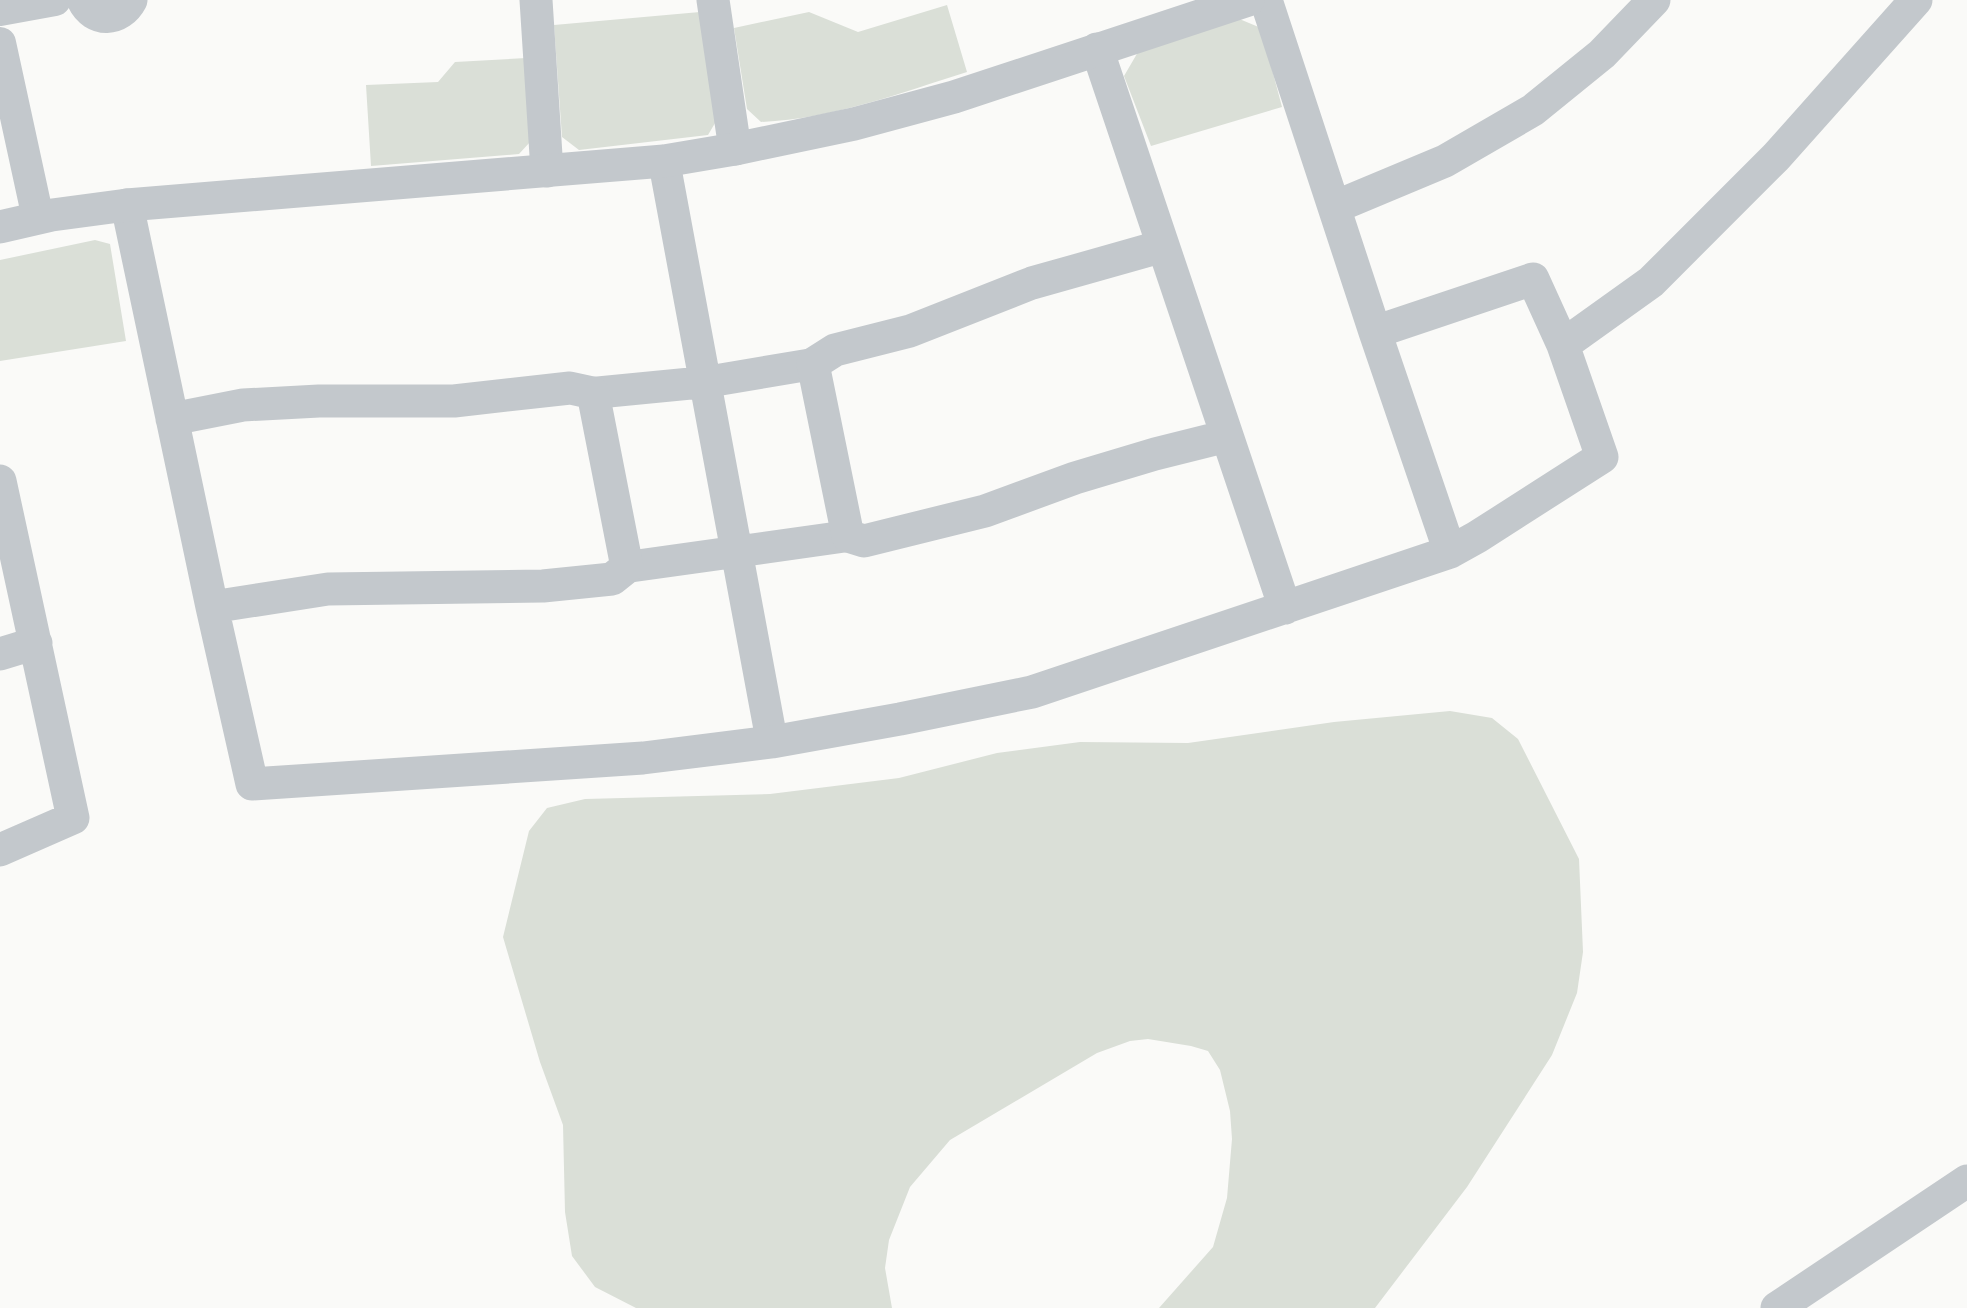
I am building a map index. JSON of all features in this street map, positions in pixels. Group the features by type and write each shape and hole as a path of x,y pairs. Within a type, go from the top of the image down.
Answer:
{"street":[{"path":"0,10 55,0"},
{"path":"83,0 89,10 104,17 120,13 131,0"},
{"path":"536,0 547,171"},
{"path":"713,0 735,149"},
{"path":"0,227 38,218 127,205 664,161 735,149 854,124 954,97 1248,0"},
{"path":"1266,0 1374,332 1450,552"},
{"path":"1335,207 1445,161 1533,110 1602,54 1654,0"},
{"path":"1563,345 1651,282 1776,156 1916,0"},
{"path":"0,43 38,218"},
{"path":"1096,49 1285,608"},
{"path":"664,161 772,742"},
{"path":"127,205 252,784 643,758 772,742 1032,692 1450,552 1602,456 1563,345 1533,279 1374,332"},
{"path":"172,419 243,405 319,401 454,401 570,387 592,393 706,382 813,364 835,350 910,331 1032,283 1163,246"},
{"path":"813,364 848,536"},
{"path":"592,393 627,567"},
{"path":"212,607 328,589 543,586 612,579 627,567 848,536 864,542 985,511 1075,478 1155,454 1227,436"},
{"path":"0,481 73,818 0,850"},
{"path":"0,654 36,643"},
{"path":"1777,1308 1967,1181"}],"shaded area":[{"path":"947,5 967,72 865,104 814,116 761,122 747,109 734,28 809,12 858,32"},
{"path":"700,12 718,118 708,135 579,150 562,137 554,25"},
{"path":"1237,18 1261,28 1282,107 1151,146 1124,76 1138,52"},
{"path":"526,58 530,142 519,154 371,166 366,85 438,82 455,62"},
{"path":"95,240 110,244 126,341 0,361 0,260"},
{"path":"1450,711 1492,718 1518,739 1579,859 1583,952 1577,993 1552,1055 1467,1187 1375,1308 1159,1308 1213,1247 1227,1198 1232,1139 1230,1111 1220,1070 1208,1051 1148,1039 1130,1041 1097,1053 950,1140 910,1187 889,1240 885,1268 892,1308 636,1308 595,1287 572,1256 565,1212 563,1125 540,1062 503,937 529,831 547,808 585,799 770,794 899,778 997,753 1080,742 1188,743 1334,722"}]}
